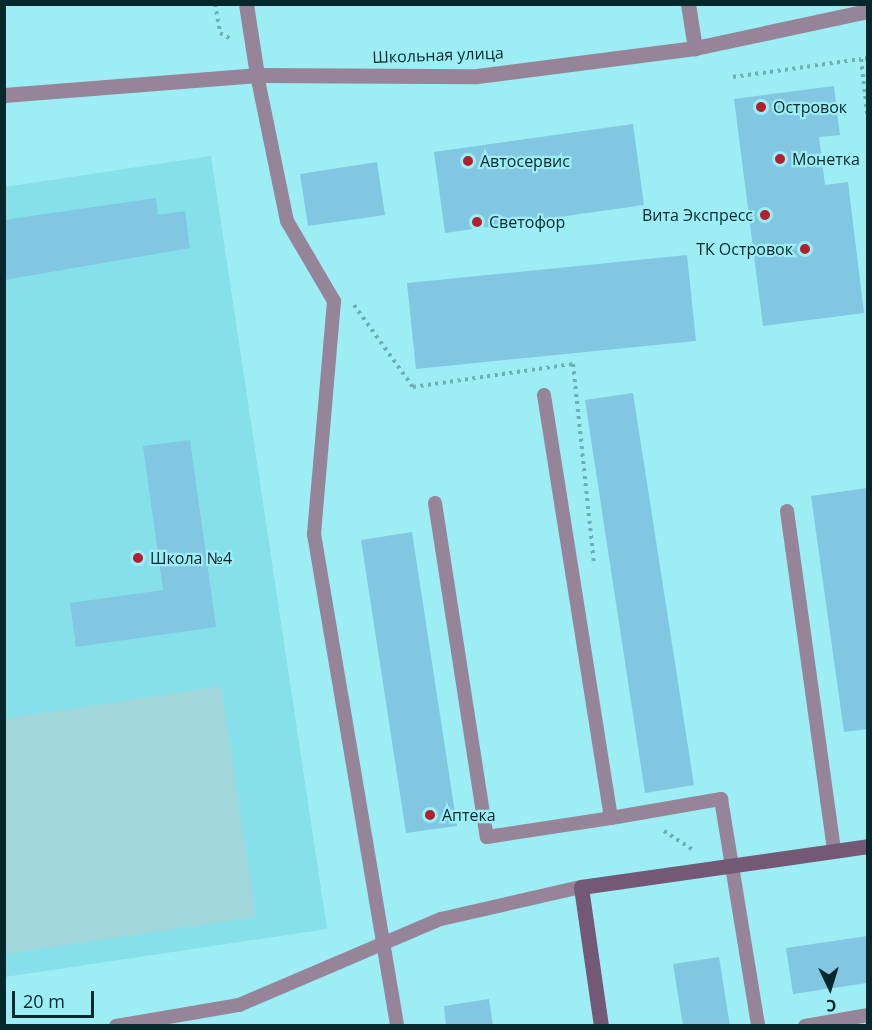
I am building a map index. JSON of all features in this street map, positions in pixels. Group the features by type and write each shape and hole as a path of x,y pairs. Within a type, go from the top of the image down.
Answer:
{"street":[{"path":"246,4 257,75"},
{"path":"688,4 695,48"},
{"name":"Школьная улица","path":"4,95 257,75 477,76 695,48 867,11"},
{"path":"601,1026 581,887 867,846"}],"lane":[{"path":"257,75 287,221 334,302 314,534 397,1026"},
{"path":"544,395 611,818"},
{"path":"435,503 487,837 722,799 758,1026"},
{"path":"787,511 834,851"},
{"path":"116,1026 239,1005 382,947 441,919 581,887"},
{"path":"805,1026 867,1015"}],"path":[{"path":"215,4 220,33 253,49"},
{"path":"733,77 867,58"},
{"path":"861,59 867,121"},
{"path":"350,300 413,387 573,364 596,577"},
{"path":"636,813 702,856 707,870"}],"shaded area":[{"name":"Школа №4","path":"211,156 327,929 5,977 5,187"},
{"path":"221,686 256,917 5,954 5,719"}],"building":[{"name":"ТК Островок","path":"834,86 840,135 819,137 825,185 848,182 864,313 763,326 734,99"},
{"path":"633,124 644,205 445,233 434,152"},
{"path":"377,162 385,215 308,226 300,174"},
{"path":"156,198 158,215 185,211 190,248 4,280 4,220"},
{"path":"687,255 696,341 416,369 407,283"},
{"path":"633,393 694,785 645,793 585,400"},
{"path":"190,440 216,627 76,647 70,603 163,590 143,446"},
{"path":"867,488 867,729 844,732 811,496"},
{"path":"412,532 457,826 406,833 361,540"},
{"path":"867,936 867,983 793,994 786,948"},
{"path":"719,957 730,1026 683,1026 673,964"},
{"path":"489,999 493,1026 446,1026 444,1006"}],"place":[{"name":"Островок","path":"761,107"},
{"name":"Монетка","path":"780,159"},
{"name":"Автосервис","path":"468,161"},
{"name":"Вита Экспресс","path":"765,215"},
{"name":"Светофор","path":"477,222"},
{"name":"ТК Островок","path":"805,249"},
{"name":"Школа №4","path":"138,558"},
{"name":"Аптека","path":"430,815"}]}
